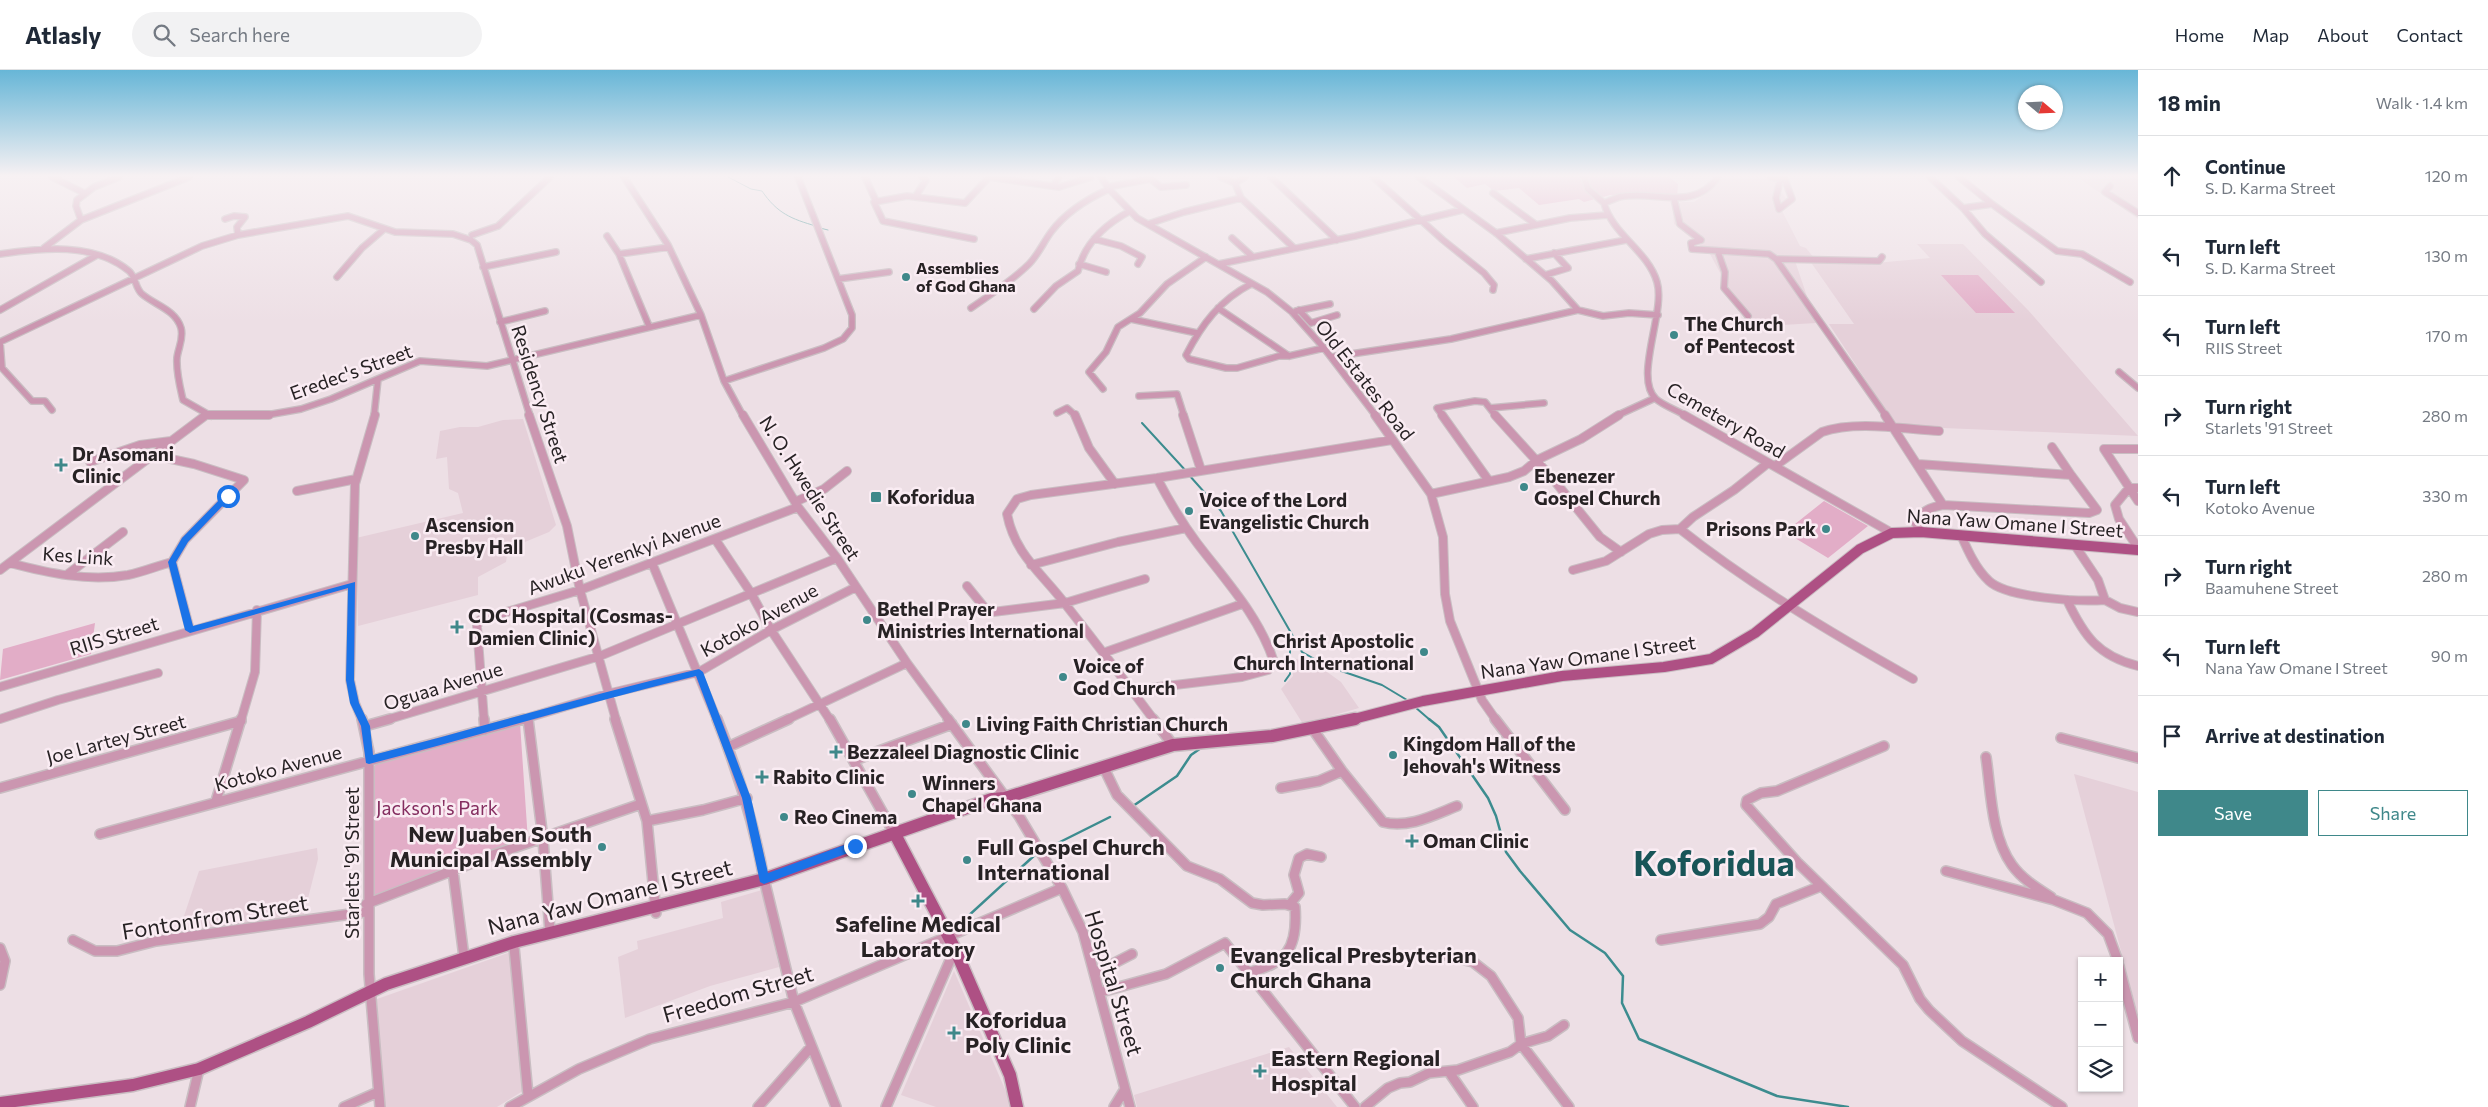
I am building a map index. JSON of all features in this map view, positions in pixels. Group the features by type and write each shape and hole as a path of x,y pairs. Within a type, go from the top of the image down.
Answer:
{"main road":[{"name":"Nana Yaw Omane I Street","path":"370,993 514,947 764,881 895,834 995,805 1005,798 1173,746 1272,736 1423,701 1562,676 1664,667 1712,659 1755,633 1860,549 1892,533 1921,532 2074,544 2136,551"},
{"path":"895,834 955,949 1010,1075 1017,1107"},
{"name":"Nana Yaw Omane I Street","path":"0,1104 133,1084 199,1069 370,993 386,984 550,932 656,911"}],"street":[{"path":"44,248 74,225"},
{"path":"238,225 238,235"},
{"name":"Residency Street","path":"0,342 135,280 202,246 238,235 294,225"},
{"name":"Residency Street","path":"374,225 382,230 454,234 473,239 477,245 511,360 567,526 580,590 600,656 607,694 628,755 647,821 656,911"},
{"path":"472,235 499,225"},
{"name":"N. O. Hwedie Street","path":"655,225 669,247 701,315 724,381 744,417 798,504 837,558 907,663 1005,798"},
{"path":"724,381 824,348 843,339 853,323 818,225"},
{"path":"904,225 974,239"},
{"path":"971,308 1013,278 1030,263 1049,234 1058,225"},
{"path":"1034,309 1056,286 1078,271 1081,258 1094,240 1109,225"},
{"name":"Old Estates Road","path":"1150,225 1267,292 1296,311 1431,494 1443,537 1445,594 1450,620 1482,700 1509,739 1565,810"},
{"path":"1270,225 1294,248"},
{"path":"1322,225 1338,240"},
{"path":"1219,264 1399,225"},
{"path":"1428,225 1484,273 1494,285 1493,290"},
{"path":"1485,225 1545,275 1578,310"},
{"path":"1496,233 1529,225"},
{"name":"Cemetery Road","path":"1614,225 1657,282 1658,315 1648,380 1650,391 1655,398 1892,533"},
{"path":"1682,225 1701,240 1691,243 1691,248 1718,252 1769,254 1776,259 1894,428 1943,505"},
{"path":"1978,225 1985,234 2041,282"},
{"path":"2022,225 2057,251 2082,254 2130,282"},
{"path":"337,277 362,248 382,230"},
{"path":"607,236 619,254 649,326"},
{"path":"1232,238 1253,257"},
{"path":"1094,240 1125,248 1142,257 1138,264"},
{"path":"1526,258 1626,240"},
{"path":"619,254 669,247"},
{"path":"0,254 44,248 97,255 131,272 135,280"},
{"path":"483,267 543,252 556,252"},
{"path":"1718,252 1725,272 1724,288 1733,296 1748,316"},
{"path":"1545,275 1568,268 1554,253"},
{"path":"0,310 97,255"},
{"path":"1103,388 1089,372 1106,352 1118,327 1140,313 1167,284 1206,257"},
{"path":"1776,259 1862,262 1879,261 1882,257"},
{"path":"1079,264 1106,272"},
{"path":"838,279 888,272"},
{"name":"Eredec's Street","path":"135,280 139,291 177,320 182,330 177,357 178,377 183,400 207,414 260,416 302,409 425,360 472,367 492,365 701,315"},
{"path":"1251,284 1235,291 1218,308 1197,333 1186,355 1194,361 1238,368 1279,356 1289,356 1324,348"},
{"path":"1296,311 1330,304"},
{"path":"1218,308 1289,356"},
{"path":"1331,357 1451,339 1578,310 1603,316 1629,313 1658,315"},
{"path":"500,322 546,311"},
{"path":"1296,311 1310,323 1337,315"},
{"path":"1131,319 1197,333"},
{"path":"0,342 2,368 32,401 45,401 52,410"},
{"path":"2119,372 2138,388"},
{"name":"Starlets '91 Street","path":"378,379 379,403 374,423 360,457 356,479 350,680 355,703 365,726 369,760 366,908 370,993 380,1107"},
{"path":"1139,396 1177,394 1201,470"},
{"path":"1431,494 1509,477 1524,471 1537,460 1581,439 1616,416 1655,398"},
{"path":"1489,481 1436,410 1437,408 1476,401 1485,402 1520,444 1537,460 1600,537 1621,552"},
{"path":"1490,408 1544,403"},
{"path":"1057,413 1067,408 1074,412 1090,448 1115,484"},
{"path":"0,570 207,414"},
{"path":"1573,570 1606,561 1649,534 1680,529 1693,517 1826,430 1894,428 1939,431"},
{"path":"1173,746 1133,690 1065,604 1031,565 1011,534 1007,514 1017,499 1031,495 1157,478 1392,440"},
{"path":"90,462 140,443 171,441"},
{"path":"1921,532 1916,524 1923,512 1943,505 2095,512 2097,510 2095,506 2052,447"},
{"path":"2138,450 2104,449 2138,501"},
{"path":"152,455 194,464 244,480 185,540 172,562 190,630"},
{"path":"1918,464 2071,475"},
{"name":"Awuku Yerenkyi Avenue","path":"485,730 477,626 480,620 580,590 715,540 798,504 832,485 847,471"},
{"path":"1133,690 1242,677 1268,670 1274,662 1273,656 1257,624 1186,528 1157,478"},
{"path":"296,491 312,491 335,482 356,479"},
{"path":"2136,551 2135,539 2119,519 2115,505 2121,495 2129,488 2138,488"},
{"path":"1031,565 1118,542 1186,528"},
{"path":"1680,529 1709,552 1836,636 1914,679"},
{"path":"68,574 123,532"},
{"path":"1961,536 1970,555 1994,586 2000,589 2067,600 2105,600 2120,608 2138,612"},
{"path":"715,540 751,593 771,630 821,703 855,760 895,834"},
{"path":"2074,544 2098,580 2105,600"},
{"name":"Oguaa Avenue","path":"365,726 600,656 837,558"},
{"name":"Kes Link","path":"10,563 40,571 109,577 172,562"},
{"path":"652,563 699,672 747,798 764,881 794,1002 836,1107"},
{"path":"967,586 984,606 993,612 1065,604 1145,579"},
{"name":"RIIS Street","path":"0,687 257,610 352,584"},
{"name":"Kotoko Avenue","path":"100,834 216,801 218,803 369,760 485,730 607,694 699,672 771,630 856,587"},
{"path":"2067,600 2093,645 2120,663 2138,666"},
{"path":"1103,653 1141,638 1242,604"},
{"path":"216,801 255,672 257,610"},
{"path":"728,747 907,663"},
{"path":"0,719 58,700 158,673"},
{"path":"528,718 543,839 550,932"},
{"name":"Joe Lartey Street","path":"0,788 241,721"},
{"path":"855,760 952,724"},
{"path":"1312,728 1342,771 1378,816 1390,825 1402,825 1457,806"},
{"path":"2061,738 2138,758"},
{"path":"1884,746 1777,791 1761,793 1747,800 1746,804 1750,811 1821,886 1830,892 1904,965 1924,1005 1962,1041 2062,1107"},
{"path":"1986,757 1999,836 2008,860 2023,877 2054,900"},
{"path":"1104,768 1117,795 1195,872 1220,879 1252,903 1268,906 1290,904 1295,907 1296,924 1286,956 1282,960 1262,969 1247,972"},
{"path":"1281,788 1319,781 1342,771"},
{"path":"647,821 702,810 747,798"},
{"name":"Hospital Street","path":"1005,798 1062,888 1083,932 1101,992 1130,1107"},
{"name":"Fontonfrom Street","path":"73,940 95,950 117,951 156,941 366,908 452,871 641,804"},
{"path":"1290,904 1299,893 1294,876 1299,858 1306,854 1321,858"},
{"path":"452,871 459,906 464,958"},
{"path":"1946,872 2054,900 2087,913 2108,934 2117,957"},
{"path":"1661,940 1760,924 1769,917 1776,904 1803,895 1809,890 1821,886"},
{"name":"Freedom Street","path":"510,1107 528,1095 579,1069 650,1039 794,1002 1062,888"},
{"path":"1101,992 1166,974 1224,943 1355,1107"},
{"path":"514,947 528,1095"},
{"path":"0,948 4,953 5,971 0,985"},
{"path":"886,1107 955,949"},
{"path":"1095,973 1132,954"},
{"path":"1448,956 1473,962 1492,976 1518,1018 1521,1044 1569,1107"},
{"path":"2123,981 2138,1038"},
{"path":"1365,1107 1388,1088 1400,1083 1410,1082 1429,1073 1449,1072 1510,1052 1521,1044 1548,1036 1564,1025"},
{"path":"758,1107 811,1047"},
{"path":"190,1107 199,1069"},
{"path":"1449,1072 1473,1107"},
{"path":"1114,1107 1125,1088"},
{"path":"344,1107 378,1092"}],"shaded area":[{"path":"1676,225 1789,225 1800,246 1806,248 1814,258 1794,258 1816,323 1749,327 1710,254"},
{"path":"1917,244 1963,244 2028,310 2138,436 1896,426 1829,324 1854,324 1810,261 1865,264 1930,258"},
{"path":"523,419 556,525 549,532 508,549 506,562 478,577 478,595 358,626 356,538 463,513 458,493 449,489 447,457 436,459 440,431 460,427 478,427 503,420"},
{"path":"1292,658 1316,664 1341,682 1359,708 1303,724 1281,689 1293,676"},
{"path":"2074,774 2138,792 2138,1015"},
{"path":"317,848 318,859 303,918 179,931 199,871"},
{"path":"762,890 779,967 710,986 625,1018 618,957 638,949 637,941 723,918 721,902"},
{"path":"511,952 526,1089 497,1107 386,1107 380,1080 377,999"},
{"name":"Koforidua Poly Clinic","path":"954,971 1007,1094 1009,1107 936,1107 901,1095"},
{"name":"Eastern Regional Hospital","path":"1289,1047 1337,1107 1137,1107 1134,1095"}],"green space":[{"path":"1941,275 1978,275 2015,313 1976,313"},
{"name":"Prisons Park","path":"1824,501 1868,526 1828,558 1785,532"},
{"path":"95,623 91,654 0,680 3,649"},
{"name":"Jackson's Park","path":"520,723 528,841 374,895 375,761"}],"waterway":[{"path":"820,228 828,230"},
{"path":"1142,423 1186,471"},
{"path":"1189,475 1221,511 1302,652 1327,666 1382,685 1407,700"},
{"path":"1285,681 1290,674 1290,635"},
{"path":"1415,707 1430,720"},
{"path":"1429,719 1439,727 1488,798 1496,816 1506,852 1520,871 1570,930 1605,953 1623,976 1622,1003 1639,1039 1777,1096 1848,1107"},
{"path":"1133,806 1177,776 1191,755 1201,748"},
{"path":"1044,850 1110,817"},
{"path":"954,929 1037,853"}],"place":[{"name":"Assemblies of God Ghana","path":"906,277"},
{"name":"The Church of Pentecost","path":"1674,335"},
{"name":"Dr Asomani Clinic","path":"61,465"},
{"name":"Ebenezer Gospel Church","path":"1524,487"},
{"name":"Koforidua","path":"876,497"},
{"name":"Voice of the Lord Evangelistic Church","path":"1189,511"},
{"name":"Prisons Park","path":"1826,529"},
{"name":"Ascension Presby Hall","path":"415,536"},
{"name":"Bethel Prayer Ministries International","path":"867,620"},
{"name":"CDC Hospital (Cosmas- Damien Clinic)","path":"457,627"},
{"name":"Christ Apostolic Church International","path":"1424,652"},
{"name":"Voice of God Church","path":"1063,677"},
{"name":"Living Faith Christian Church","path":"966,724"},
{"name":"Bezzaleel Diagnostic Clinic","path":"836,752"},
{"name":"Kingdom Hall of the Jehovah's Witness","path":"1393,755"},
{"name":"Rabito Clinic","path":"762,777"},
{"name":"Winners Chapel Ghana","path":"912,794"},
{"name":"Reo Cinema","path":"784,817"},
{"name":"Oman Clinic","path":"1412,841"},
{"name":"New Juaben South Municipal Assembly","path":"602,847"},
{"name":"Full Gospel Church International","path":"967,860"},
{"name":"Safeline Medical Laboratory","path":"918,901"},
{"name":"Evangelical Presbyterian Church Ghana","path":"1220,968"},
{"name":"Koforidua Poly Clinic","path":"954,1033"},
{"name":"Eastern Regional Hospital","path":"1260,1071"}],"district":[{"name":"Koforidua","path":"1714,864"}],"route":[{"path":"228,496 185,540 172,562 190,630 352,584 350,680 355,703 365,726 369,760 485,730 607,694 669,681 699,672 747,798 764,879 855,846"}]}
